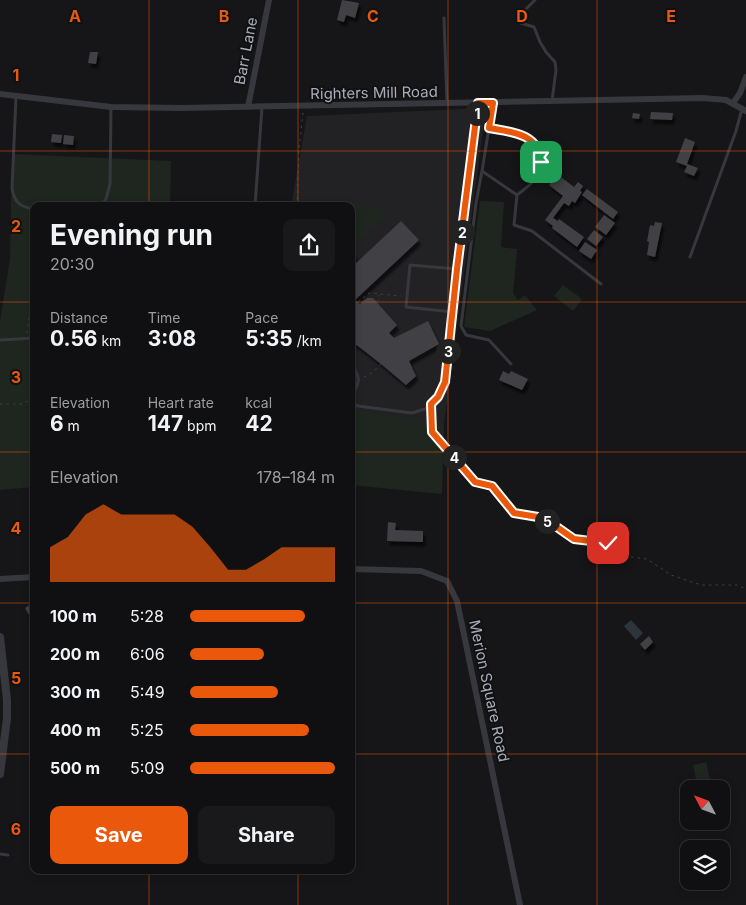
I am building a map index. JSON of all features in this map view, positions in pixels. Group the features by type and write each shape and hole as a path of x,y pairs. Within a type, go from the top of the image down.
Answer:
{"street":[{"name":"Barr Lane","path":"248,107 269,0"},
{"path":"733,103 740,93 746,77"},
{"name":"Righters Mill Road","path":"0,94 111,107 182,108 715,98 726,100 744,110"},
{"name":"Merion Square Road","path":"355,570 421,571 447,581 458,601 520,905"},
{"path":"0,580 30,577"},
{"path":"0,637 8,700 0,774"}],"lane":[{"path":"535,0 518,17 521,23 534,27 546,52 554,62 556,70 552,101"},
{"path":"444,18 447,104"},
{"path":"16,97 12,188 14,196 22,206 30,209"},
{"path":"355,404 358,406 412,413 425,409 431,404 438,397 445,382 478,103"},
{"path":"493,103 476,203 461,326 466,335 489,340 512,364"},
{"path":"103,202 110,184 111,107"},
{"path":"256,202 262,107"},
{"path":"690,257 744,110"},
{"path":"489,128 520,135 531,140 538,148 541,162 538,174 530,185 517,195 514,225 532,231 601,284"},
{"path":"482,171 517,195"},
{"path":"453,312 406,307 410,265 457,269"},
{"path":"0,340 27,338"},
{"path":"355,369 359,383 355,394"},
{"path":"0,854 8,855"}],"path":[{"path":"297,202 299,150 304,106"},
{"path":"358,302 369,293 407,297"},
{"path":"377,302 379,294"},
{"path":"27,338 30,311"},
{"path":"363,377 372,373 381,364"},
{"path":"0,404 22,404 30,400"},
{"path":"431,404 432,432 475,482 492,486 514,513 544,518 574,539 608,543 623,556 647,559 671,575 701,585 737,586 746,589"}],"shaded area":[{"path":"486,108 444,424 443,446 355,436 355,202 292,202 307,116"},
{"path":"12,154 171,161 170,202 30,202 30,487 0,490 0,321 10,259"},
{"path":"480,201 504,202 501,247 517,249 513,293 518,300 525,295 537,310 490,331 464,327"},
{"path":"355,202 368,211 373,207 381,207 385,212 385,217 355,245"},
{"path":"563,285 582,299 573,311 554,296"},
{"path":"355,410 444,424 442,494 355,485"},
{"path":"631,620 643,633 636,640 624,626"},
{"path":"706,762 710,780 696,780 693,765"}],"building":[{"path":"342,0 359,3 355,18 346,15 344,22 337,20"},
{"path":"90,52 98,52 96,64 88,63"},
{"path":"651,112 673,113 672,120 650,119"},
{"path":"633,113 640,114 639,119 632,118"},
{"path":"52,134 62,135 61,143 51,142"},
{"path":"64,135 74,136 73,145 63,144"},
{"path":"685,138 695,142 687,164 698,168 694,176 684,172 687,166 676,162"},
{"path":"557,174 574,187 578,182 583,186 580,191 582,192 575,203 572,201 569,206 564,203 553,218 558,221 559,219 584,237 577,247 552,228 553,226 545,220 563,196 549,185"},
{"path":"587,189 618,212 613,219 582,195"},
{"path":"604,215 615,223 606,235 595,227"},
{"path":"401,221 419,240 355,300 355,264"},
{"path":"655,222 662,223 655,257 647,255 649,242 647,241 650,225 654,226"},
{"path":"594,230 603,237 596,246 587,239"},
{"path":"585,242 597,250 591,259 579,251"},
{"path":"367,298 373,298 397,325 389,333 394,338 428,321 439,344 409,361 416,376 406,385 355,344 355,300 360,304"},
{"path":"503,371 509,374 511,371 528,379 522,390 499,380"},
{"path":"388,522 396,523 395,530 423,531 423,542 387,541"},
{"path":"30,605 30,616 25,608"},
{"path":"649,636 653,642 645,650 640,644"}],"route":[{"path":"541,162 538,148 531,140 517,134 489,128 493,103 478,103 445,382 438,397 431,404 432,432 475,482 492,486 514,513 544,518 574,539 608,543"}]}
